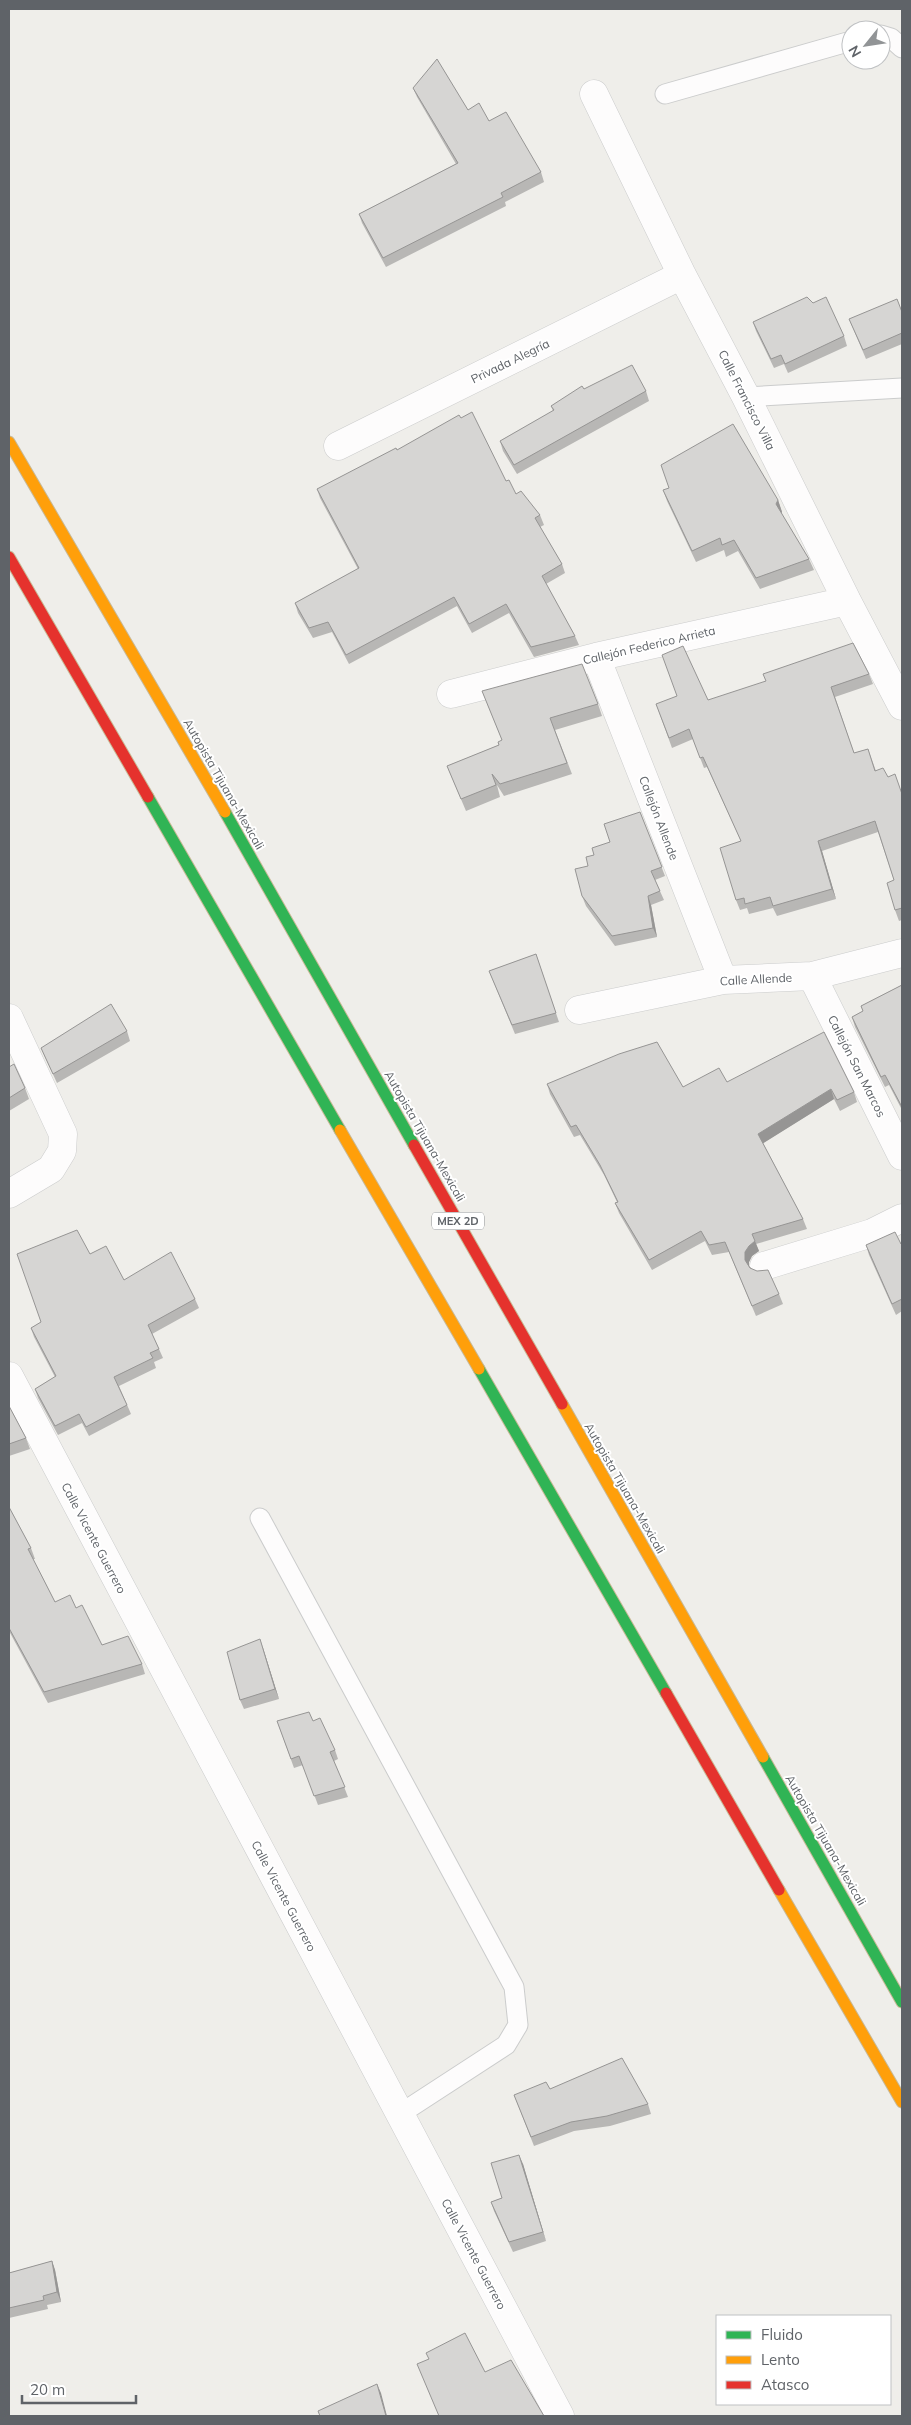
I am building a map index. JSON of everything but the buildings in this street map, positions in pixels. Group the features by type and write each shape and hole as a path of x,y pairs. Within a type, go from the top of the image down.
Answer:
{"highway":[{"name":"Autopista Tijuana-Mexicali","path":"9,442 222,807 902,2002"},
{"path":"9,557 902,2102"}],"street":[{"name":"Calle Francisco Villa","path":"594,94 682,275 746,397 847,601 902,706"},
{"name":"Privada Alegría","path":"338,446 682,275"},
{"name":"Callejón Federico Arrieta","path":"451,694 596,657 847,601"},
{"name":"Callejón Allende","path":"596,657 723,980"},
{"name":"Calle Allende","path":"579,1010 723,980 812,976 902,953"},
{"name":"Callejón San Marcos","path":"812,976 902,1156"},
{"path":"9,1018 63,1134 62,1151 51,1169 9,1194"},
{"path":"764,1266 872,1233 902,1218"},
{"name":"Calle Vicente Guerrero","path":"9,1376 560,2416"}],"lane":[{"path":"891,38 902,48"},
{"path":"665,94 841,44"},
{"path":"746,397 902,388"},
{"path":"260,1518 514,1987 518,2025 506,2046 400,2114"}],"traffic: fast":[{"path":"148,797 340,1130"},
{"path":"225,812 414,1145"},
{"path":"479,1369 666,1693"},
{"path":"763,1757 902,2002"}],"traffic: slow":[{"path":"9,442 225,812"},
{"path":"340,1130 479,1369"},
{"path":"562,1404 763,1757"},
{"path":"779,1890 902,2102"}],"traffic: jam":[{"path":"9,557 148,797"},
{"path":"414,1145 562,1404"},
{"path":"666,1693 779,1890"}]}
